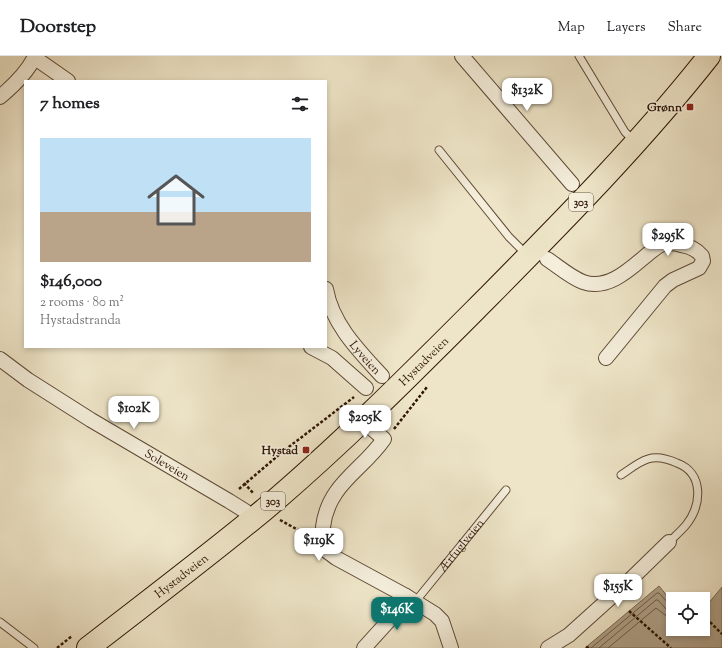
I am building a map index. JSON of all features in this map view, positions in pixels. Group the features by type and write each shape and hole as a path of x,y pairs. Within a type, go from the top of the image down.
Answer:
{"main road":[{"name":"Hystadveien","path":"88,648 259,513 363,421 538,257 709,56"}],"street":[{"path":"0,97 11,88 35,57 67,80"},
{"path":"466,58 572,184"},
{"path":"538,257 583,282 596,283 611,281 623,274 654,249 663,244 671,243 686,246 692,248 702,256 703,263 699,268 673,280 665,286 606,358"},
{"name":"Lyveien","path":"327,294 338,321 349,338 382,376"},
{"path":"313,348 332,358 366,388"},
{"name":"Soleveien","path":"0,359 28,380 91,420 245,511 259,513"},
{"path":"363,421 384,440 377,450 352,473 333,496 325,514 322,541 324,549 336,558 411,599 435,614 442,621 451,648"},
{"path":"548,648 569,635 629,581 668,542"},
{"path":"364,648 393,616 411,599"}],"lane":[{"path":"579,56 625,132 635,142"},
{"path":"439,150 509,237 538,257"},
{"path":"621,475 648,459 658,458 668,459 683,465 693,474 697,484 696,506 686,524 668,542"},
{"name":"Ærfuglveien","path":"411,599 506,490"},
{"path":"0,622 34,648"}],"path":[{"name":"Lyveien","path":"229,501 244,483 366,388"},
{"path":"259,513 277,519 308,536 322,541"},
{"path":"629,611 671,648"},
{"path":"710,622 722,634"}],"water":[{"path":"659,586 666,594 666,636 710,636 710,602 722,587 722,648 585,648"}],"place":[{"name":"Grønn","path":"690,107"},
{"name":"Hystad","path":"306,450"}]}
